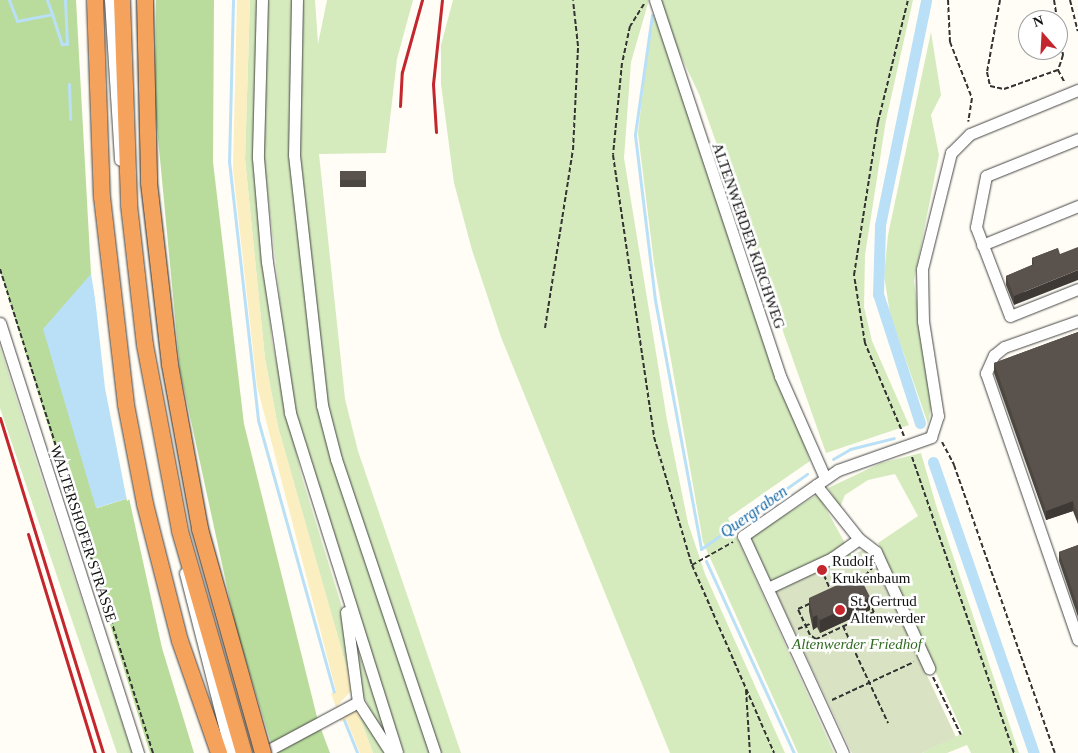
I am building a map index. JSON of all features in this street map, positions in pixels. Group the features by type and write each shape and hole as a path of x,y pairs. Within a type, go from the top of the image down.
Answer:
{"highway":[{"path":"95,0 102,197 126,405 145,504 180,641 219,753"},
{"path":"122,0 129,205 147,354 180,531 244,753"},
{"path":"145,0 149,183 170,364 200,529 263,753"}],"street":[{"path":"110,0 130,269 156,446 199,636 231,753"},
{"path":"262,0 258,158 276,328 290,413 342,588 397,753"},
{"path":"297,0 294,155 322,405 336,459 435,753"},
{"name":"ALTENWERDER KIRCHWEG","path":"655,0 780,376 820,482 859,539 876,552 927,662"},
{"path":"843,753 823,704 743,536 820,482 861,459 908,446 933,433 938,416 923,322 922,269 949,158 970,134 1078,90"},
{"path":"1078,139 986,176 976,227 1010,316 1078,290"},
{"path":"982,245 1078,206"},
{"path":"1078,320 1004,347 994,355 986,373 1078,640"},
{"name":"WALTERSHOFER STRASSE","path":"0,324 138,753"},
{"path":"768,588 819,565 859,539"},
{"path":"342,588 358,702 390,753"},
{"path":"263,753 358,702"}],"path":[{"path":"545,328 573,150 578,46 573,0"},
{"path":"647,0 628,35 615,106 613,155 654,437 692,566 774,753"},
{"path":"908,0 878,122 854,275 865,343 908,446 1014,753"},
{"path":"948,0 950,42 972,98 970,134"},
{"path":"1000,0 987,72 990,86 1004,89 1058,70"},
{"path":"1054,0 1063,56 1058,70 1065,85"},
{"path":"1070,0 1078,31"},
{"path":"0,269 153,753"},
{"path":"933,433 954,465 1055,753"},
{"path":"692,566 743,536"},
{"path":"860,581 866,598 874,612 816,639 806,626 798,609 860,581 875,564"},
{"path":"819,565 832,594"},
{"path":"798,630 810,624"},
{"path":"843,626 888,723"},
{"path":"823,704 869,683 927,662 961,735"},
{"path":"745,688 750,753"}],"green space":[{"path":"0,0 76,0 91,274 97,508 129,498 162,648 194,753 150,753 0,271"},
{"path":"156,0 214,0 213,162 244,424 318,721 330,753 274,753 235,624 180,370 155,106"},
{"path":"250,0 257,0 255,157 272,342 301,474 342,607 350,680 278,427 265,359 245,159"},
{"path":"268,0 295,0 289,112 291,161 319,398 432,753 404,753 302,441 289,381 263,151"},
{"path":"297,0 315,0 318,44 327,0 413,0 397,59 386,153 319,154 345,399 358,451 461,753 435,753 322,405 294,155"},
{"path":"453,0 649,0 631,62 624,158 667,420 688,523 705,574 785,753 670,753 501,337 472,250 454,183 441,84 441,45"},
{"path":"654,0 913,0 886,120 865,255 864,307 872,341 909,425 826,453 699,94"},
{"path":"657,16 810,461 728,518 834,753 798,753 703,542 654,263 638,133 651,21"},
{"path":"931,32 941,95 931,115 939,155 914,281 931,407 928,424 890,314 884,275 888,235"},
{"path":"0,347 132,753 117,753 0,408"},
{"path":"921,453 936,505 1019,753 971,753 967,745 947,753 922,753 963,733 878,543 918,516 895,474 868,480 845,495 840,507 828,488 881,463"},
{"path":"818,494 852,556 776,592 750,537"},
{"name":"Altenwerder Friedhof","path":"867,548 956,737 922,753 852,753 776,592"},
{"path":"353,637 391,745 389,747 362,693"},
{"path":"362,712 386,753 373,753 360,718"}],"sand":[{"path":"237,0 250,0 245,159 265,359 278,427 353,689 336,707 331,693 336,691 257,386 233,169"},
{"path":"356,709 362,712 360,718 373,753 360,753 346,719 341,722 338,713"}],"water":[{"path":"91,274 129,498 96,508 43,329"}],"pier":[{"path":"92,271 131,498 127,501 105,388"}],"building":[{"path":"340,171 366,171 366,180 340,180"},
{"path":"1078,247 1078,270 1014,296 1006,276 1034,264 1032,258 1058,248 1060,254"},
{"path":"1078,332 1078,515 1073,501 1046,511 994,363"},
{"path":"1078,545 1078,607 1059,552"},
{"path":"859,575 870,597 820,620 817,615 813,617 809,598"}],"waterway":[{"path":"9,0 17,21 52,14 62,44 67,44 65,0"},
{"path":"47,0 52,14"},
{"path":"233,0 229,161 258,420 334,692"},
{"path":"920,423 878,294 880,225 926,0"},
{"path":"652,15 635,135 655,300 701,549 807,474"},
{"path":"69,84 70,119"},
{"name":"Quergraben","path":"833,459 850,449 894,438"},
{"path":"933,462 1034,753"},
{"path":"706,561 794,753"},
{"path":"344,720 357,753"}],"railway":[{"path":"400,106 402,72 422,0"},
{"path":"436,132 433,84 442,0"},
{"path":"0,418 103,753"},
{"path":"28,534 95,753"}],"place":[{"name":"Rudolf Krukenbaum","path":"822,570"},
{"name":"St. Gertrud Altenwerder","path":"840,610"}]}
